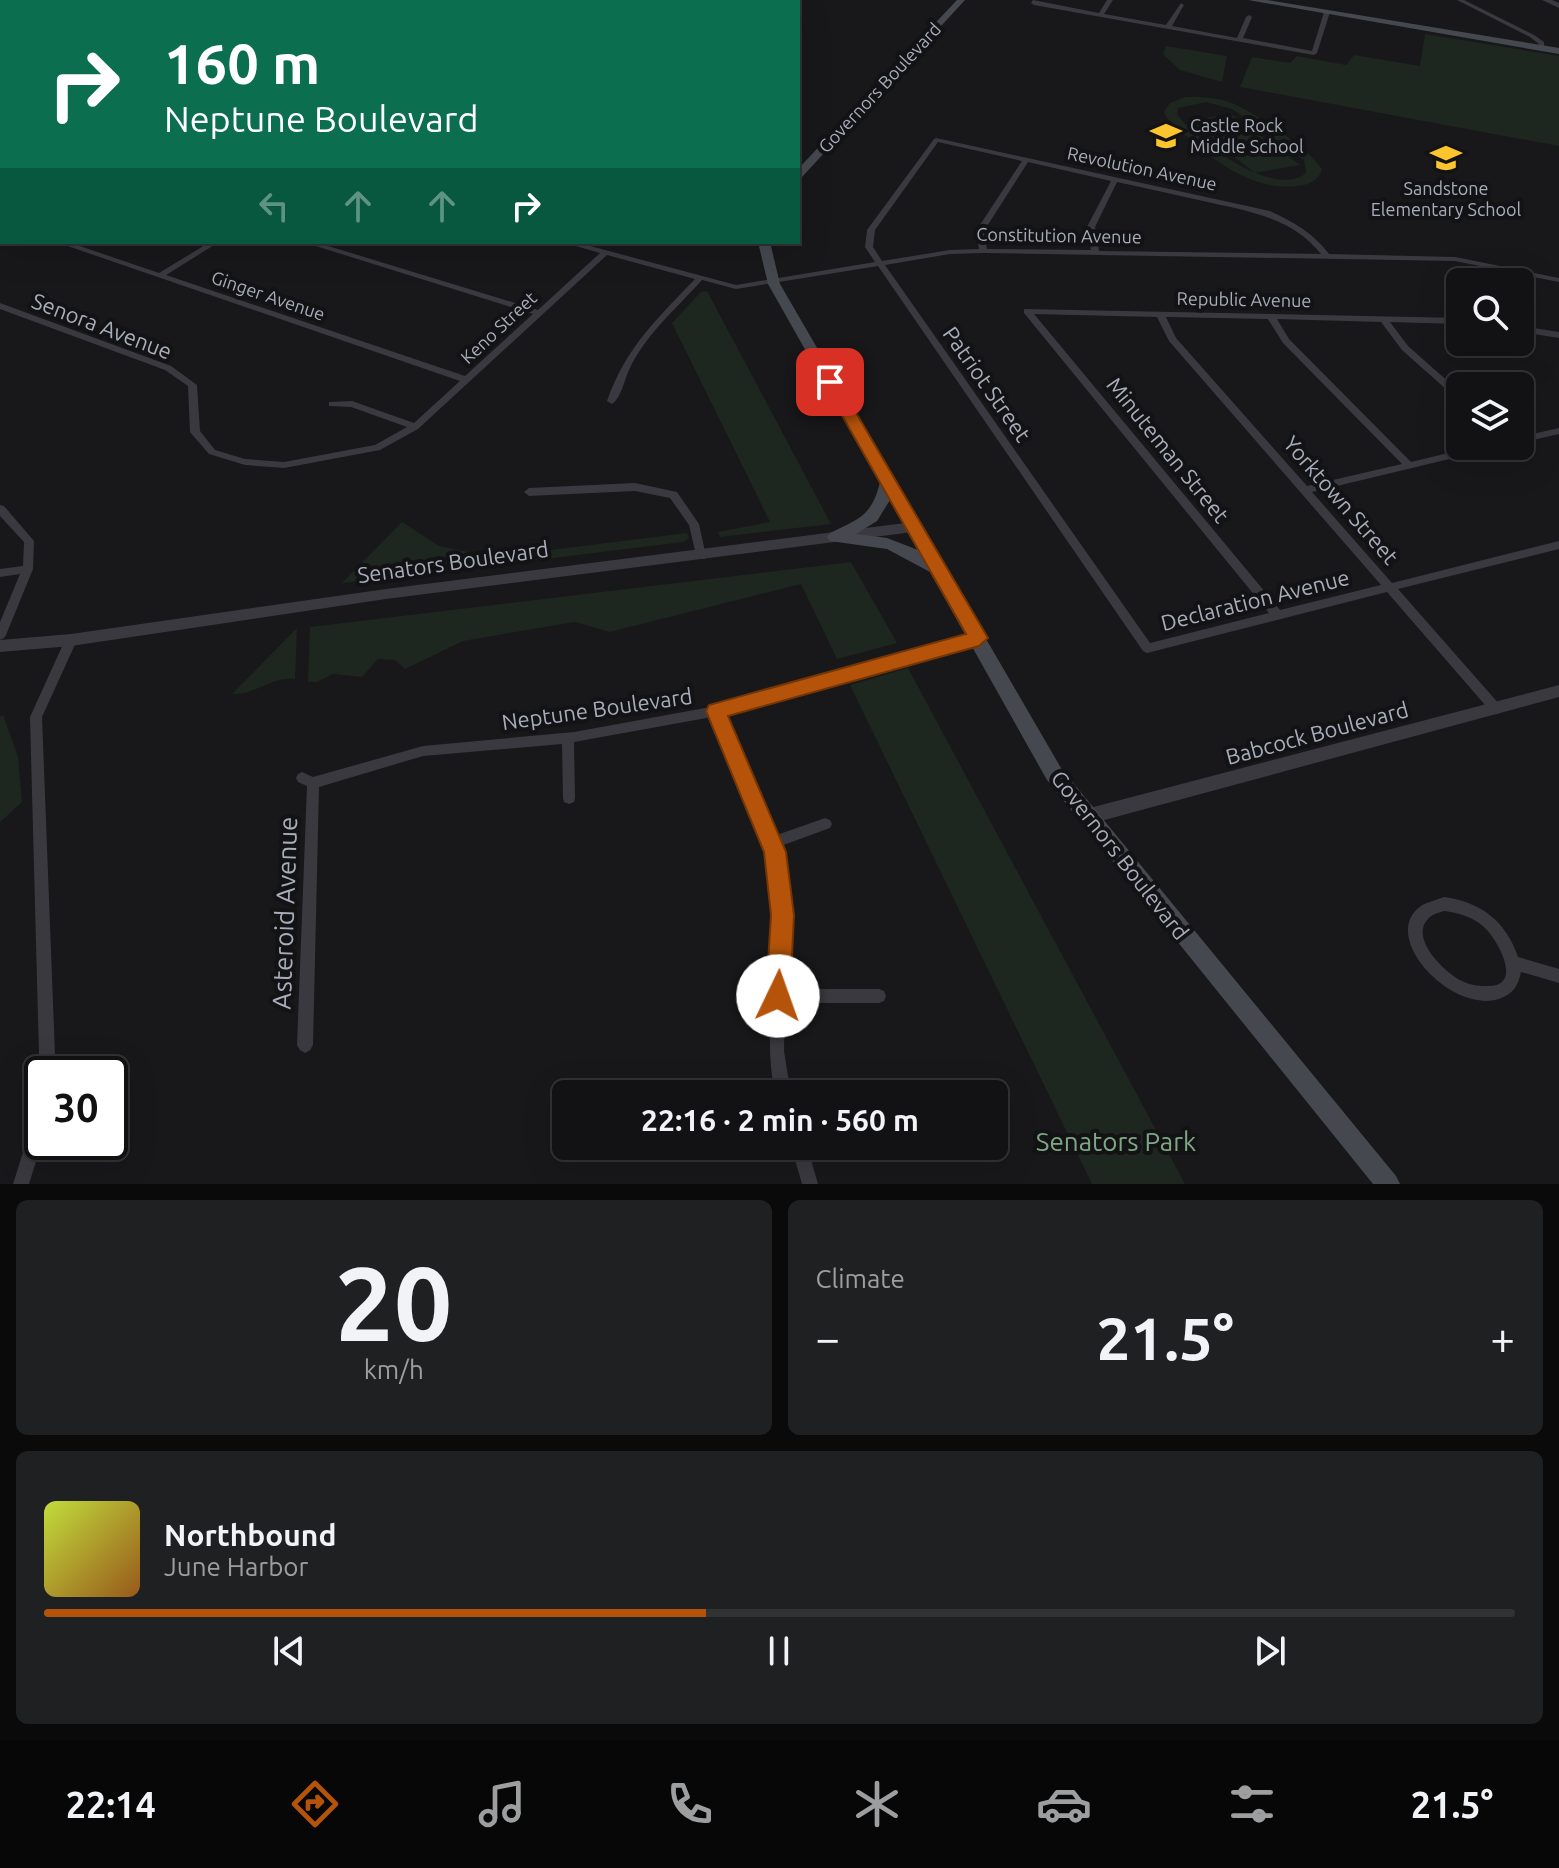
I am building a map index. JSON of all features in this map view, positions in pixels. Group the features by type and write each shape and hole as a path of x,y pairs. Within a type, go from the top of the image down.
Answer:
{"main road":[{"name":"Governors Boulevard","path":"800,173 961,0"},
{"path":"1252,0 1559,51"},
{"name":"Governors Boulevard","path":"764,244 774,284 1054,774 1380,1182"},
{"path":"835,537 874,517 881,509 887,481"},
{"path":"835,537 886,541 903,546 938,569"}],"street":[{"path":"1036,0 1034,3 1314,53 1327,12"},
{"path":"1100,15 1110,0"},
{"path":"1460,0 1539,40 1541,48"},
{"path":"1546,0 1559,6"},
{"path":"1168,27 1181,5"},
{"path":"1239,40 1249,17"},
{"name":"Revolution Avenue","path":"936,140 1267,213 1295,225 1315,239 1327,257"},
{"name":"Patriot Street","path":"936,140 871,230 869,247 1147,648"},
{"path":"983,251 980,231 1026,160"},
{"path":"1095,252 1091,227 1115,179"},
{"name":"Ginger Avenue","path":"66,244 466,380"},
{"path":"159,276 212,244"},
{"path":"314,244 538,313"},
{"name":"Constitution Avenue","path":"573,244 698,280 736,287 774,284 950,252 983,251 1455,259 1559,280"},
{"name":"Keno Street","path":"415,427 605,253"},
{"path":"612,401 621,371 636,346 698,280"},
{"name":"Senora Avenue","path":"0,306 168,368 192,385 195,432 212,452 245,462 284,465 336,458 377,448 415,427"},
{"name":"Republic Avenue","path":"1027,311 1446,321"},
{"name":"Minuteman Street","path":"1027,311 1277,615"},
{"name":"Yorktown Street","path":"1161,315 1172,339 1496,709"},
{"path":"1271,317 1286,341 1408,464"},
{"path":"1383,319 1405,348 1446,385"},
{"path":"1534,331 1559,335"},
{"path":"332,404 352,404 415,427"},
{"path":"1534,437 1559,431"},
{"path":"1307,490 1446,456"},
{"path":"529,492 635,487 673,495 694,524 701,556"},
{"path":"0,509 29,541 28,569 0,635"},
{"name":"Senators Boulevard","path":"0,646 71,640 522,574 701,556 913,527"},
{"name":"Declaration Avenue","path":"1147,648 1559,545"},
{"path":"0,573 28,569"},
{"name":"Neptune Boulevard","path":"308,781 423,751 568,737 716,711 979,638"},
{"path":"47,1056 36,717 71,640"},
{"name":"Babcock Boulevard","path":"1086,817 1559,691"},
{"path":"716,711 771,843 783,915 778,996 782,1080"},
{"path":"568,737 569,798"},
{"name":"Asteroid Avenue","path":"305,1045 308,781"},
{"path":"771,843 825,824"},
{"path":"1514,963 1513,977 1506,988 1494,994 1460,989 1429,965 1419,950 1416,922 1432,906 1444,904 1474,912 1501,935 1514,963 1559,976"},
{"path":"778,996 879,996"},
{"path":"21,1184 29,1160"},
{"path":"803,1160 810,1184"}],"green space":[{"path":"1425,34 1559,56 1559,146 1240,87 1252,57 1290,63 1297,56 1346,65 1354,55 1420,66"},
{"path":"1166,46 1227,56 1222,82 1180,70 1163,54"},
{"path":"1185,97 1202,97 1224,100 1238,106 1294,142 1322,170 1312,182 1297,186 1278,186 1242,176 1209,155 1166,117 1164,112 1170,103","holes":["1206,102 1232,109 1304,160 1306,173 1292,179 1275,179 1256,173 1217,151 1177,114 1178,108"]},
{"path":"1231,114 1300,165 1255,173 1188,121"},
{"path":"707,291 831,524 720,537 718,532 770,522 672,323 701,292"},
{"path":"402,522 439,546 492,557 486,566 342,583"},
{"path":"687,533 689,538 683,542 496,565 501,556"},
{"path":"851,562 897,643 837,659 801,584 610,632 575,622 463,641 405,669 395,660 378,659 362,677 333,674 317,682 308,682 310,627"},
{"path":"297,628 295,679 279,680 248,692 232,694"},
{"name":"Senators Park","path":"908,668 1185,1184 1092,1184 850,685"},
{"path":"3,715 18,757 22,802 0,822 0,717"}],"place":[{"name":"Castle Rock Middle School","path":"1166,136"},
{"name":"Sandstone Elementary School","path":"1446,158"}],"route":[{"path":"778,996 783,915 775,852 716,711 979,638 830,382"}]}
